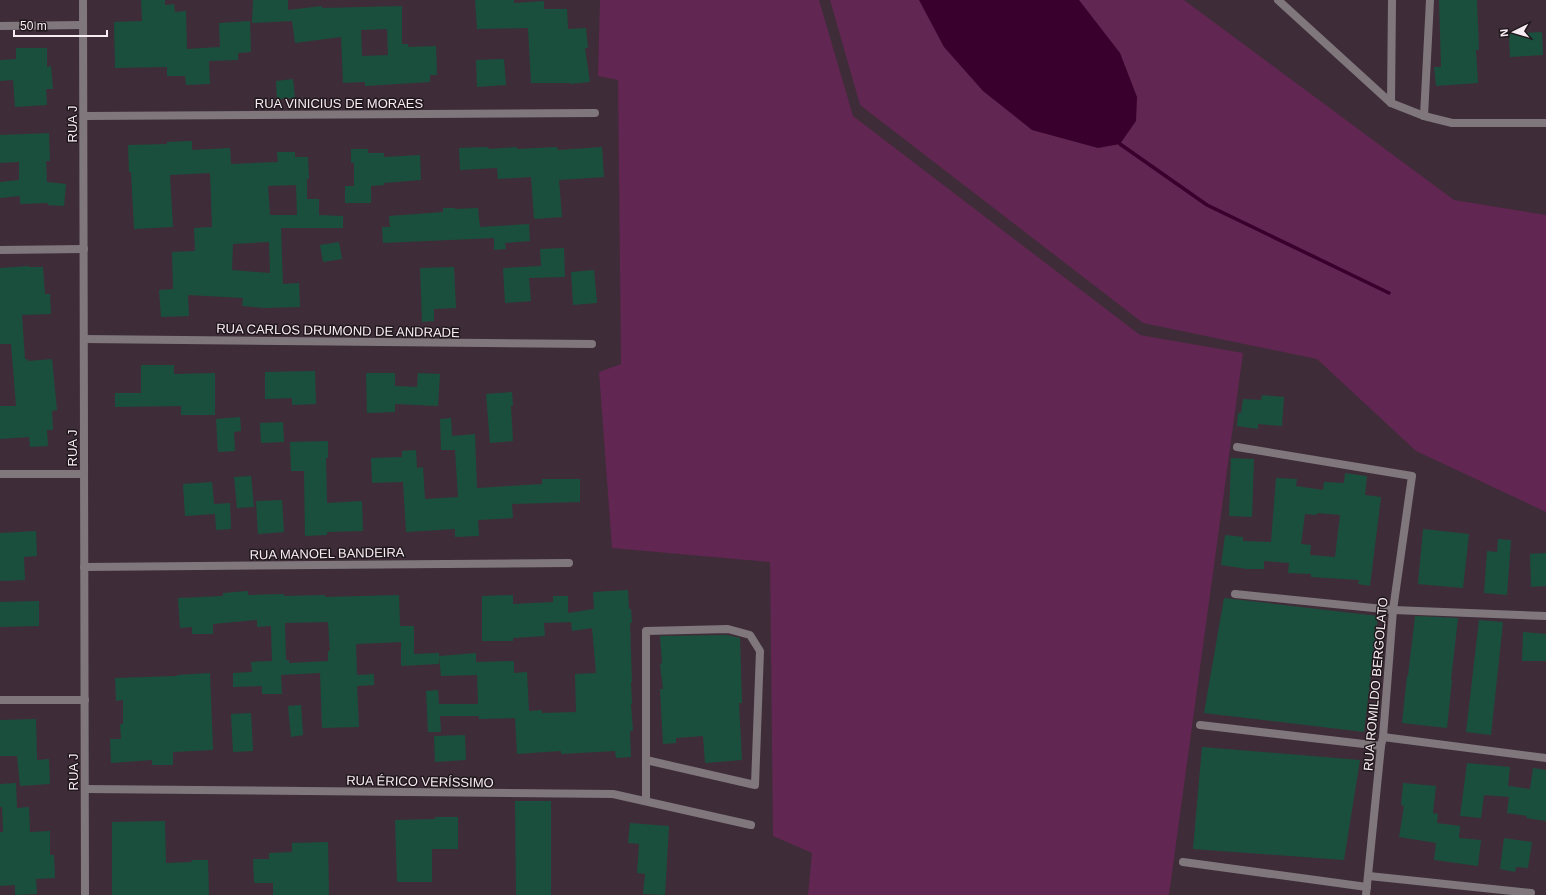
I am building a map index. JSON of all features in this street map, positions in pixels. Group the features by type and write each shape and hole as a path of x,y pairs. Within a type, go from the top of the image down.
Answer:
{"street":[{"name":"RUA J","path":"83,0 85,895"},
{"path":"1278,0 1391,103 1424,116 1452,123 1546,123"},
{"path":"1391,103 1392,0"},
{"path":"1424,116 1430,0"},
{"path":"0,26 83,25"},
{"name":"RUA VINICIUS DE MORAES","path":"84,116 595,113"},
{"path":"0,250 84,249"},
{"name":"RUA CARLOS DRUMOND DE ANDRADE","path":"84,339 592,344"},
{"name":"RUA ROMILDO BERGOLATO","path":"1237,447 1412,476 1393,610 1383,737 1366,891"},
{"path":"0,474 84,474"},
{"name":"RUA MANOEL BANDEIRA","path":"84,567 569,562"},
{"path":"1235,594 1393,610 1546,616"},
{"path":"646,760 754,785 760,650 750,635 728,629 646,631 646,760 646,801"},
{"path":"0,700 85,700"},
{"path":"1200,725 1381,746"},
{"path":"1383,737 1546,758"},
{"name":"RUA ÉRICO VERÍSSIMO","path":"85,789 613,794 751,825"},
{"path":"1183,862 1366,891"},
{"path":"1368,876 1531,893"}],"shaded area":[{"path":"600,0 819,0 853,116 1140,335 1243,353 1169,895 808,895 812,853 773,836 770,562 612,548 599,372 621,364 618,80 598,76"},
{"path":"830,0 1184,0 1454,200 1546,215 1546,512 1416,451 1317,359 1143,323 860,105"},
{"path":"919,0 1079,0 1120,53 1137,97 1136,121 1120,144 1098,148 1032,130 983,91 944,47"}],"building":[{"path":"141,0 165,0 165,5 174,4 175,12 186,11 187,49 220,47 219,23 250,21 251,52 238,53 238,60 209,61 210,84 186,85 185,76 167,76 167,67 115,68 114,22 142,21"},
{"path":"253,0 288,0 288,10 322,6 322,8 402,6 402,44 408,44 408,47 436,46 437,75 430,75 430,82 365,86 365,82 343,83 341,37 295,43 292,21 252,23","holes":["387,29 388,55 362,56 361,30"]},
{"path":"475,0 514,0 514,3 544,1 544,9 567,9 568,29 586,28 588,48 585,48 590,82 570,84 531,83 528,28 477,29"},
{"path":"1439,0 1477,0 1479,50 1476,50 1478,83 1436,86 1434,67 1441,67"},
{"path":"1542,32 1543,55 1510,57 1509,34"},
{"path":"16,48 47,48 47,67 51,66 53,89 46,89 47,105 15,107 13,80 0,81 0,60 16,59"},
{"path":"504,59 506,85 477,87 476,60"},
{"path":"293,79 295,98 277,99 276,81"},
{"path":"49,133 50,161 46,161 47,182 66,184 64,206 48,205 48,203 20,204 20,196 0,198 0,182 19,180 19,162 0,163 0,135"},
{"path":"192,141 192,150 230,148 231,164 278,162 277,152 295,152 295,157 308,157 309,179 307,179 307,199 319,199 319,215 343,216 343,228 281,228 283,284 299,283 300,307 264,308 242,306 243,298 188,295 189,316 161,317 159,290 173,289 172,252 195,251 194,228 212,227 210,173 170,175 173,227 134,229 128,145 167,144 167,142","holes":["296,185 297,215 270,215 268,186","269,242 270,273 232,270 233,244"]},
{"path":"488,147 489,149 517,147 517,149 557,147 558,150 602,147 604,177 559,180 562,217 534,219 531,177 498,179 497,168 460,170 459,148"},
{"path":"351,149 368,149 368,153 384,153 384,157 420,155 421,180 384,183 384,185 371,186 371,203 345,203 345,186 354,186 354,163 351,163"},
{"path":"443,208 478,208 480,227 529,224 530,241 505,243 506,249 494,250 494,238 383,243 382,227 390,227 389,216 443,212"},
{"path":"339,242 342,259 323,262 320,245"},
{"path":"564,248 565,277 529,278 531,301 505,303 503,268 541,266 540,249"},
{"path":"29,266 43,267 45,294 50,294 51,314 22,315 25,359 28,361 52,359 57,410 52,411 53,430 47,430 48,446 30,447 29,437 0,439 0,406 16,406 11,344 0,344 0,268"},
{"path":"454,267 456,308 434,309 434,321 422,322 420,268"},
{"path":"594,270 597,303 573,305 571,272"},
{"path":"141,365 174,365 174,374 215,373 215,415 181,415 181,406 115,407 115,393 141,393"},
{"path":"315,371 316,404 292,405 292,398 265,399 265,372"},
{"path":"366,373 395,373 395,386 417,387 418,373 440,374 438,406 395,404 395,412 367,413"},
{"path":"512,392 513,406 511,406 513,441 490,443 486,394"},
{"path":"1262,395 1284,397 1282,426 1258,424 1258,429 1237,426 1238,413 1241,413 1243,399 1261,400"},
{"path":"240,417 241,431 234,432 235,451 218,452 216,419"},
{"path":"451,418 452,436 475,434 477,488 542,484 542,479 580,479 580,502 512,504 513,518 478,520 479,536 455,537 455,529 406,532 403,482 372,483 371,458 402,457 402,451 416,450 417,468 423,467 425,499 458,497 455,450 441,450 440,419"},
{"path":"283,422 284,442 261,443 260,423"},
{"path":"328,441 328,458 326,458 327,503 362,501 363,531 327,532 327,535 305,536 304,471 291,471 290,442"},
{"path":"1231,458 1254,459 1252,517 1229,516"},
{"path":"1345,473 1367,476 1365,495 1381,497 1370,586 1358,584 1359,580 1311,577 1311,574 1288,573 1289,563 1264,561 1264,569 1247,569 1221,565 1225,535 1243,537 1243,541 1271,542 1276,478 1297,479 1296,486 1323,490 1324,482 1344,483","holes":["1317,513 1340,515 1335,557 1310,555 1311,545 1301,544 1305,514 1317,515"]},
{"path":"251,476 254,507 237,508 234,477"},
{"path":"212,482 214,504 230,503 231,529 216,530 215,514 185,516 183,484"},
{"path":"282,500 284,532 258,534 256,501"},
{"path":"1423,529 1469,534 1463,588 1418,584"},
{"path":"36,531 37,556 24,557 25,580 0,581 0,533"},
{"path":"1498,539 1511,540 1507,595 1484,593 1487,551 1497,552"},
{"path":"1546,553 1546,586 1531,587 1530,554"},
{"path":"628,590 629,609 631,609 632,623 630,623 632,682 631,704 633,731 630,731 631,757 616,758 615,751 561,754 561,751 517,754 515,718 479,719 479,716 440,716 441,732 428,732 426,691 438,690 439,704 478,704 477,675 441,676 439,656 476,653 476,662 514,661 514,673 527,672 529,711 542,710 542,713 576,712 575,674 596,673 592,628 572,631 571,622 544,623 545,636 513,638 513,641 482,641 482,596 513,595 513,604 553,602 553,596 568,596 568,613 594,609 593,592"},
{"path":"248,591 248,595 325,595 325,597 399,595 400,626 414,626 414,654 439,653 439,664 401,666 401,642 356,644 357,675 374,674 374,685 357,686 359,727 322,728 320,673 281,675 282,694 262,694 262,686 233,687 233,673 252,672 251,662 272,661 271,626 257,627 257,620 213,624 213,634 192,634 192,627 180,628 178,598 223,596 223,593","holes":["328,622 330,651 328,651 328,661 289,663 289,660 286,660 285,623"]},
{"path":"1224,598 1378,616 1364,732 1204,713"},
{"path":"39,601 39,626 0,627 0,602"},
{"path":"1415,616 1458,618 1447,728 1402,723"},
{"path":"1479,620 1503,622 1491,735 1466,732"},
{"path":"1523,632 1546,634 1546,661 1522,661"},
{"path":"727,635 740,638 742,703 739,703 742,760 705,763 703,736 676,738 676,743 663,744 660,689 663,689 660,664 662,663 660,636"},
{"path":"210,673 213,750 173,752 173,765 152,765 152,760 111,763 110,739 121,739 120,724 123,724 123,700 116,701 115,678 177,676"},
{"path":"301,705 303,735 291,737 288,706"},
{"path":"251,713 253,751 233,752 231,714"},
{"path":"36,719 37,760 49,759 50,784 20,786 17,756 0,756 0,720"},
{"path":"465,735 466,760 435,762 434,736"},
{"path":"1202,747 1360,760 1344,860 1193,849"},
{"path":"1467,763 1510,767 1508,786 1530,789 1533,768 1546,770 1546,821 1507,813 1509,797 1484,795 1481,818 1460,816"},
{"path":"16,783 17,808 29,807 30,832 50,831 50,855 54,855 55,878 36,879 37,894 15,895 15,885 0,886 0,832 3,832 2,807 0,807 0,784"},
{"path":"1403,783 1436,786 1433,813 1438,814 1437,823 1460,826 1459,838 1481,840 1478,866 1434,860 1436,843 1399,837 1404,806 1401,805"},
{"path":"515,801 551,801 551,895 516,895"},
{"path":"435,817 458,817 458,849 432,849 432,882 397,882 395,820 435,819"},
{"path":"165,821 166,863 192,862 191,860 208,860 209,895 112,895 112,822"},
{"path":"630,823 669,826 665,895 643,894 645,874 637,873 639,844 628,843"},
{"path":"1504,838 1532,842 1528,868 1516,867 1515,872 1500,869"},
{"path":"328,842 329,895 273,895 273,883 254,883 253,859 269,859 269,853 292,852 292,843"}],"waterway":[{"path":"1120,144 1207,205 1389,293"}]}
